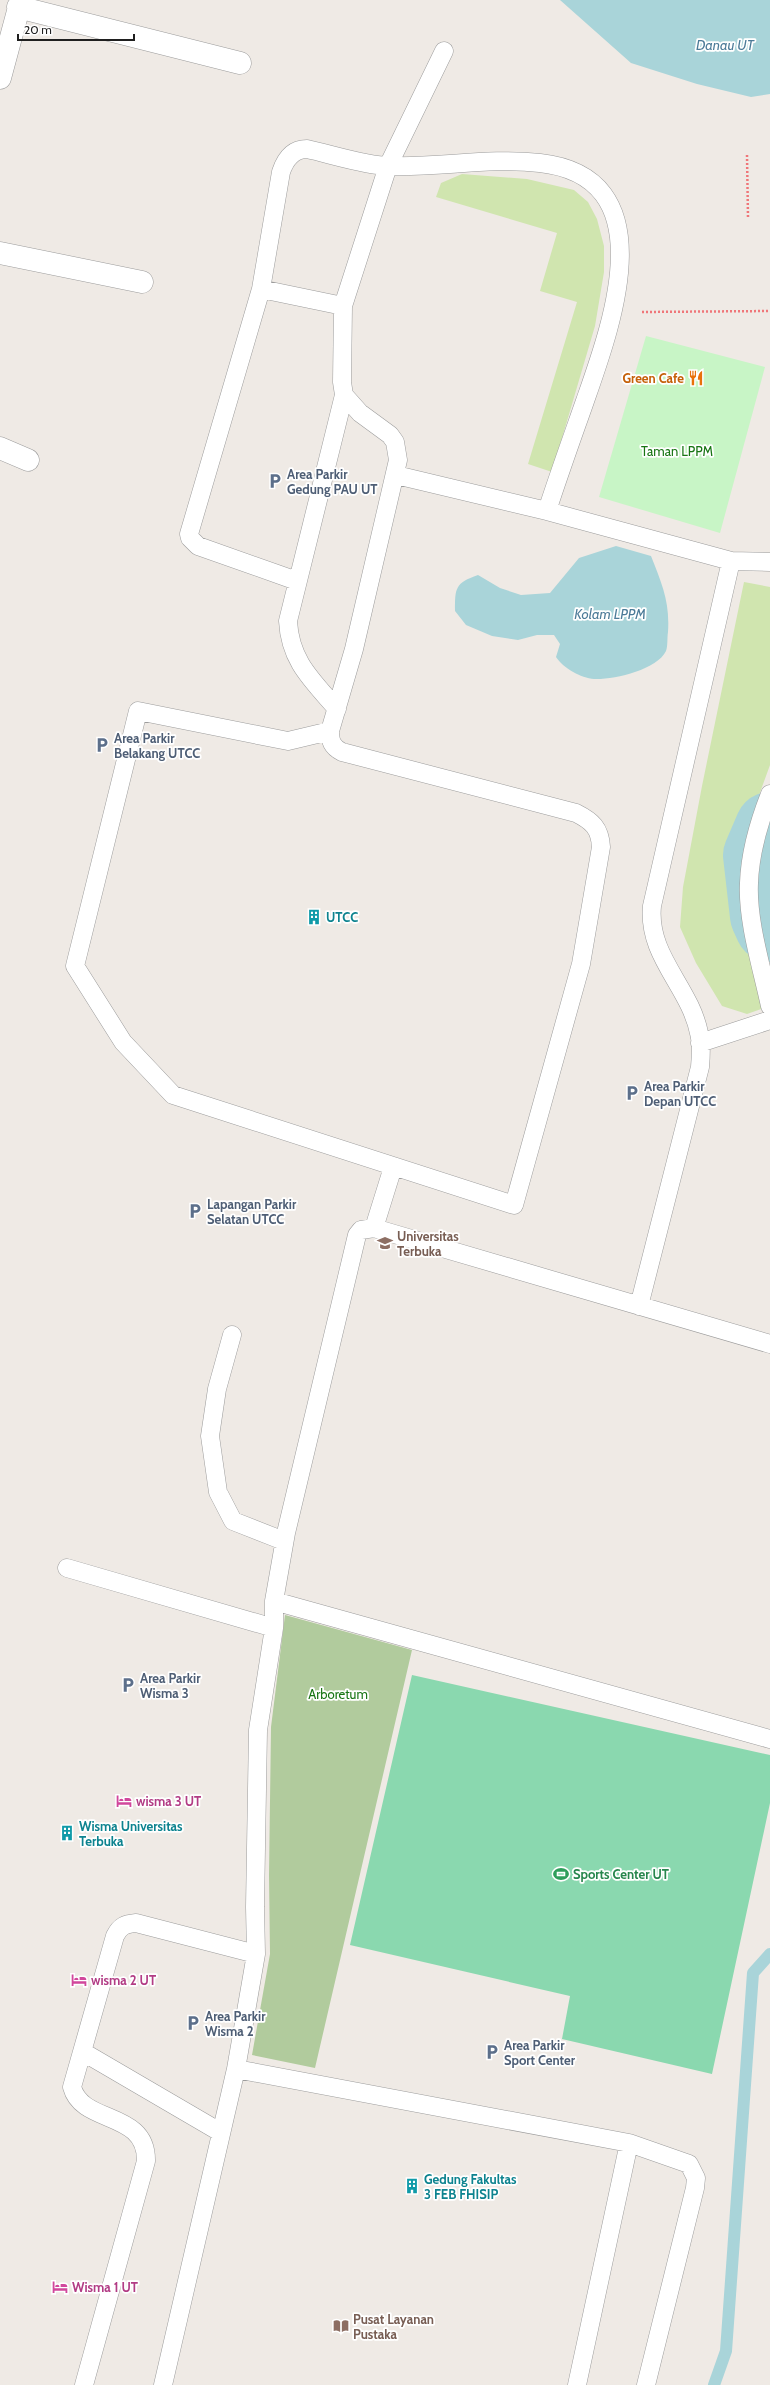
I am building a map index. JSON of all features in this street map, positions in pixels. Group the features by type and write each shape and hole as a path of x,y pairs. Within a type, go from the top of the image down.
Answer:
{"street":[{"path":"0,78 19,4 240,63"},
{"path":"0,253 142,282"},
{"path":"0,448 28,460"}],"lane":[{"path":"337,709 299,665 291,646 288,621 344,395 342,382 343,306 388,166 444,51"},
{"path":"297,581 198,546 193,542 189,534 261,289 281,172 290,155 301,149 388,166 505,160 569,168 591,179 610,203 617,224 621,244 621,266 602,353 547,510"},
{"path":"261,289 343,306"},
{"path":"330,731 288,741 138,711 75,966 123,1042 173,1095 514,1205 581,964 601,847 600,838 598,830 590,820 576,813 342,752 333,746 330,731 354,649 396,475 398,460 395,442 390,435 360,413 344,395"},
{"path":"396,475 547,510 731,560 770,562"},
{"path":"640,1306 700,1067 700,1043 695,1019 656,945 651,918 731,560"},
{"path":"770,794 762,816 751,858 749,884 751,911 770,1006"},
{"path":"700,1043 770,1020"},
{"path":"374,1228 393,1167"},
{"path":"163,2385 220,2132 236,2069 256,1954 255,1892 258,1730 274,1628 274,1601 284,1541 357,1235 361,1230 374,1228 770,1344"},
{"path":"232,1335 217,1389 210,1436 218,1492 233,1521 284,1541"},
{"path":"67,1568 274,1628"},
{"path":"274,1601 770,1739"},
{"path":"84,2385 146,2162 146,2149 142,2138 133,2130 84,2104 74,2094 72,2087 115,1936 119,1929 126,1924 136,1923 256,1954"},
{"path":"83,2052 220,2132"},
{"path":"236,2069 628,2143 689,2164 696,2178 695,2188 646,2385"},
{"path":"577,2385 628,2143"}],"path":[{"path":"747,155 748,218"},
{"path":"611,312 770,311"}],"green space":[{"path":"462,174 527,179 574,190 588,202 597,219 604,246 604,272 595,326 552,472 528,464 577,302 540,291 557,233 436,197 441,183"},
{"name":"Taman LPPM","path":"646,336 765,367 720,533 599,497"},
{"path":"744,582 770,587 770,765 746,831 735,875 738,920 770,987 770,1006 747,1014 722,1006 696,963 680,927 683,887"},
{"name":"Arboretum","path":"285,1615 412,1650 315,2068 252,2055 270,1954 269,1875 271,1727"},
{"name":"Sports Center UT","path":"412,1675 770,1755 770,1803 712,2074 562,2039 570,1996 350,1945"}],"water":[{"name":"Danau UT","path":"560,0 770,0 770,94 751,97 697,84 631,63"},
{"name":"Kolam LPPM","path":"616,546 651,556 659,575 668,611 668,632 667,649 661,658 654,664 623,676 602,679 584,677 568,669 556,657 560,644 554,635 537,635 518,640 492,636 466,625 455,611 455,597 458,587 470,578 478,575 500,588 521,595 550,593 579,558"}],"waterway":[{"path":"770,827 758,855 765,916 770,927"},
{"path":"714,2385 726,2351 753,1973 770,1954"}],"place":[{"name":"Green Cafe","path":"696,378"},
{"name":"Area Parkir Gedung PAU UT","path":"275,481"},
{"name":"Area Parkir Belakang UTCC","path":"102,745"},
{"name":"UTCC","path":"314,917"},
{"name":"Area Parkir Depan UTCC","path":"632,1093"},
{"name":"Lapangan Parkir Selatan UTCC","path":"195,1211"},
{"name":"Universitas Terbuka","path":"385,1243"},
{"name":"Area Parkir Wisma 3","path":"128,1685"},
{"name":"wisma 3 UT","path":"124,1801"},
{"name":"Wisma Universitas Terbuka","path":"67,1833"},
{"name":"Sports Center UT","path":"561,1874"},
{"name":"wisma 2 UT","path":"79,1980"},
{"name":"Area Parkir Wisma 2","path":"193,2023"},
{"name":"Area Parkir Sport Center","path":"492,2052"},
{"name":"Gedung Fakultas 3 FEB FHISIP","path":"412,2186"},
{"name":"Wisma 1 UT","path":"60,2287"},
{"name":"Pusat Layanan Pustaka","path":"341,2326"}]}
